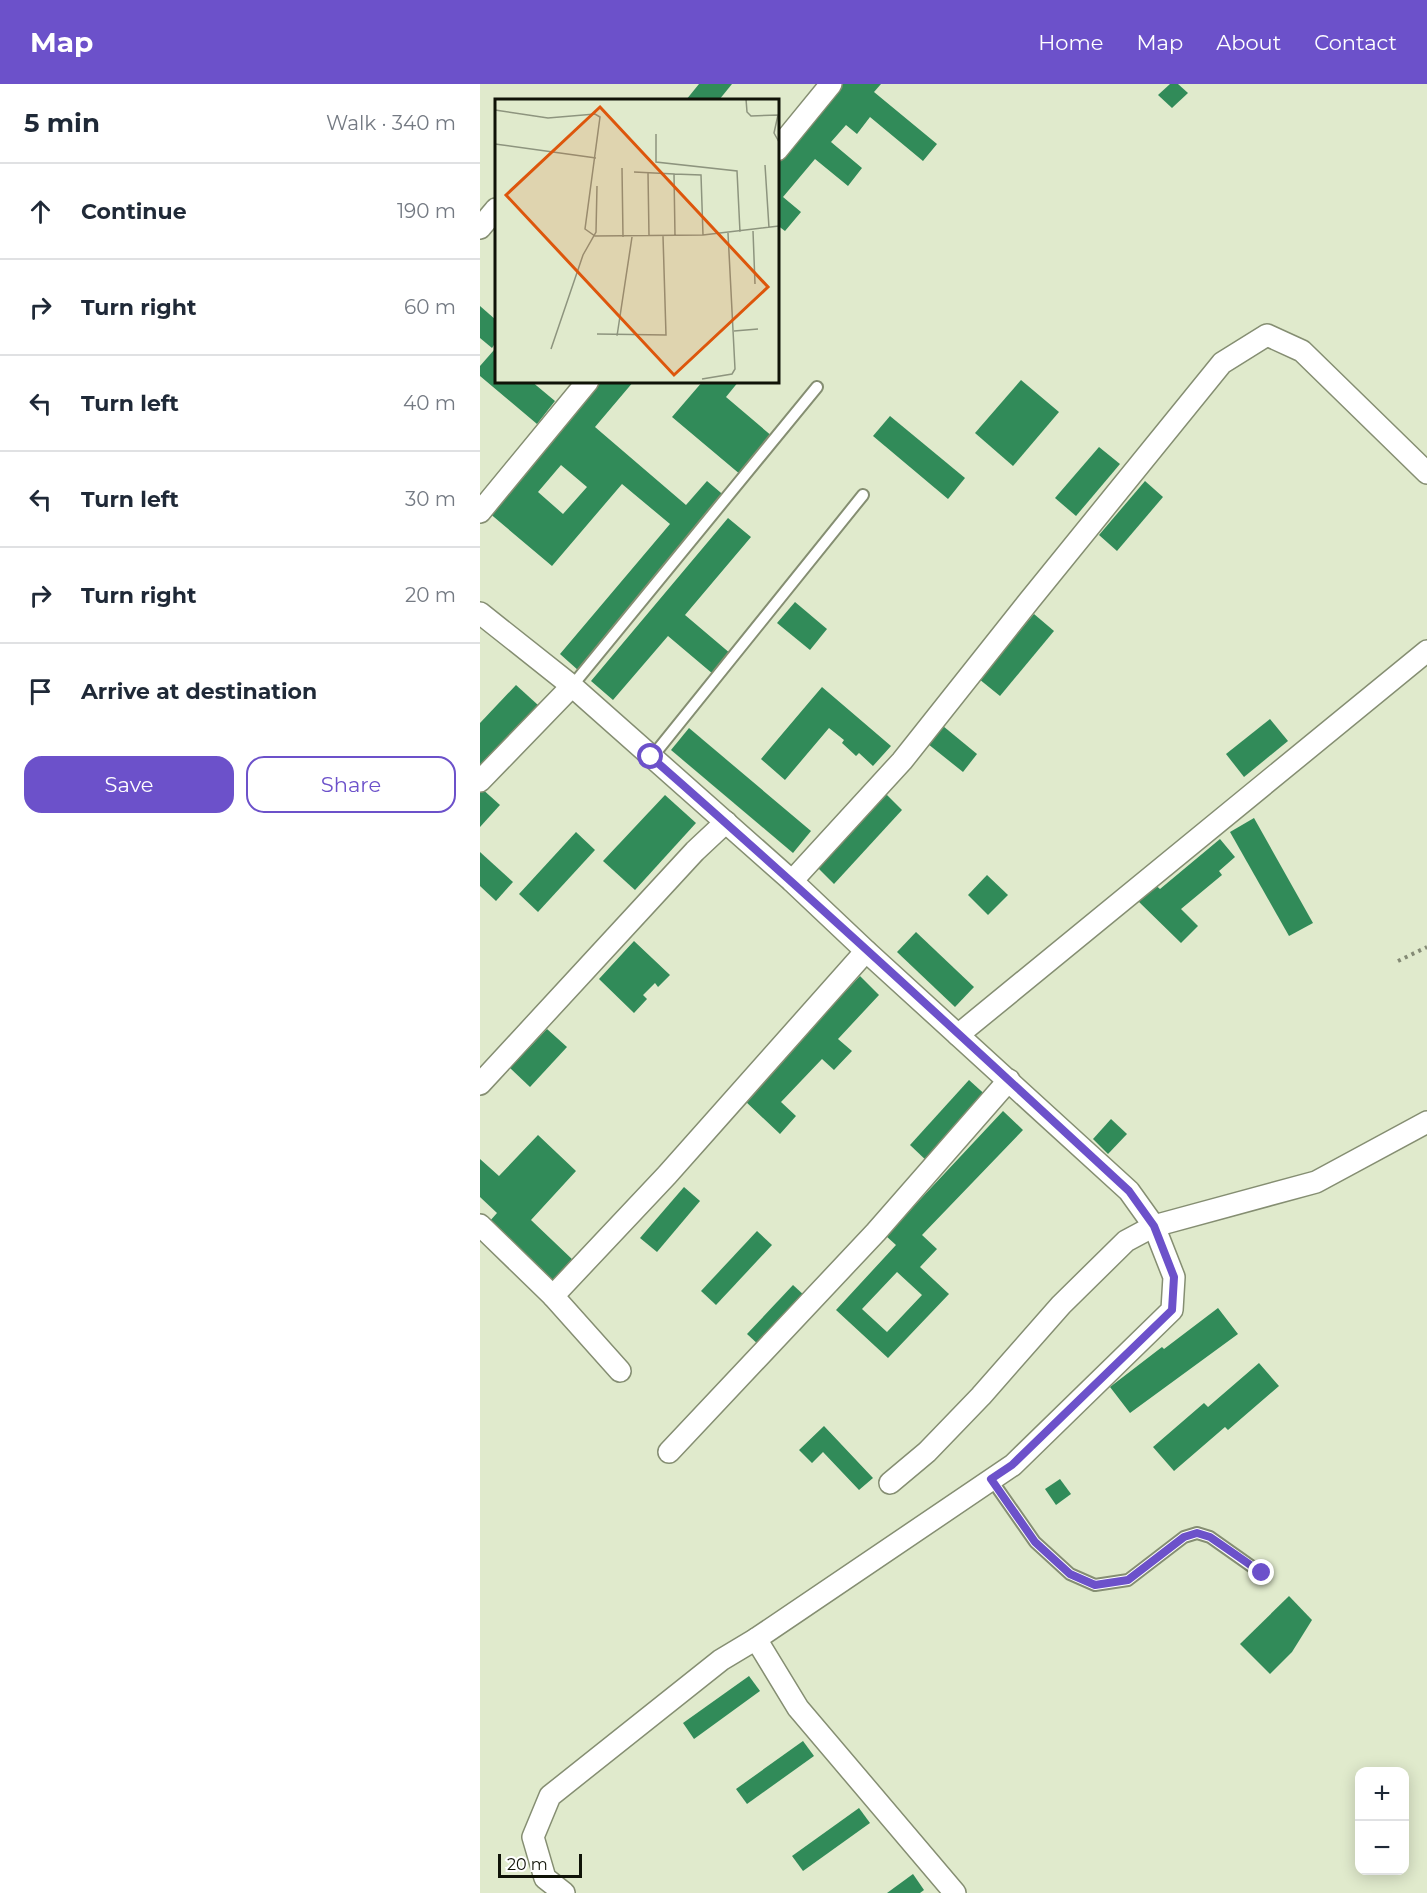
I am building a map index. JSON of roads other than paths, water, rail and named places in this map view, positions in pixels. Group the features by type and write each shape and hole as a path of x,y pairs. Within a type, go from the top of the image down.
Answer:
{"street":[{"path":"778,149 831,84"},
{"path":"480,228 495,210"},
{"path":"792,880 902,761 1029,600 1222,363 1268,335 1302,351 1427,473"},
{"path":"480,512 587,382"},
{"path":"480,613 572,686 792,880 866,951 1129,1191 1154,1226 1174,1277 1172,1310 1012,1465 756,1639 721,1660 550,1796 533,1837 545,1878 564,1893"},
{"path":"958,1035 1427,651"},
{"path":"480,781 572,686"},
{"path":"480,1084 695,851 726,822"},
{"path":"553,1296 667,1175 866,951"},
{"path":"669,1452 876,1232 1009,1080"},
{"path":"890,1483 927,1452 981,1396 1061,1305 1126,1241 1154,1226 1316,1182 1427,1122"},
{"path":"480,1225 553,1296 620,1371"},
{"path":"756,1639 798,1708 955,1893"}],"lane":[{"path":"572,686 817,387"},
{"path":"651,757 863,495"},
{"path":"991,1479 1035,1542 1070,1574 1095,1585 1128,1580 1184,1537 1197,1533 1210,1537 1262,1573"}]}
